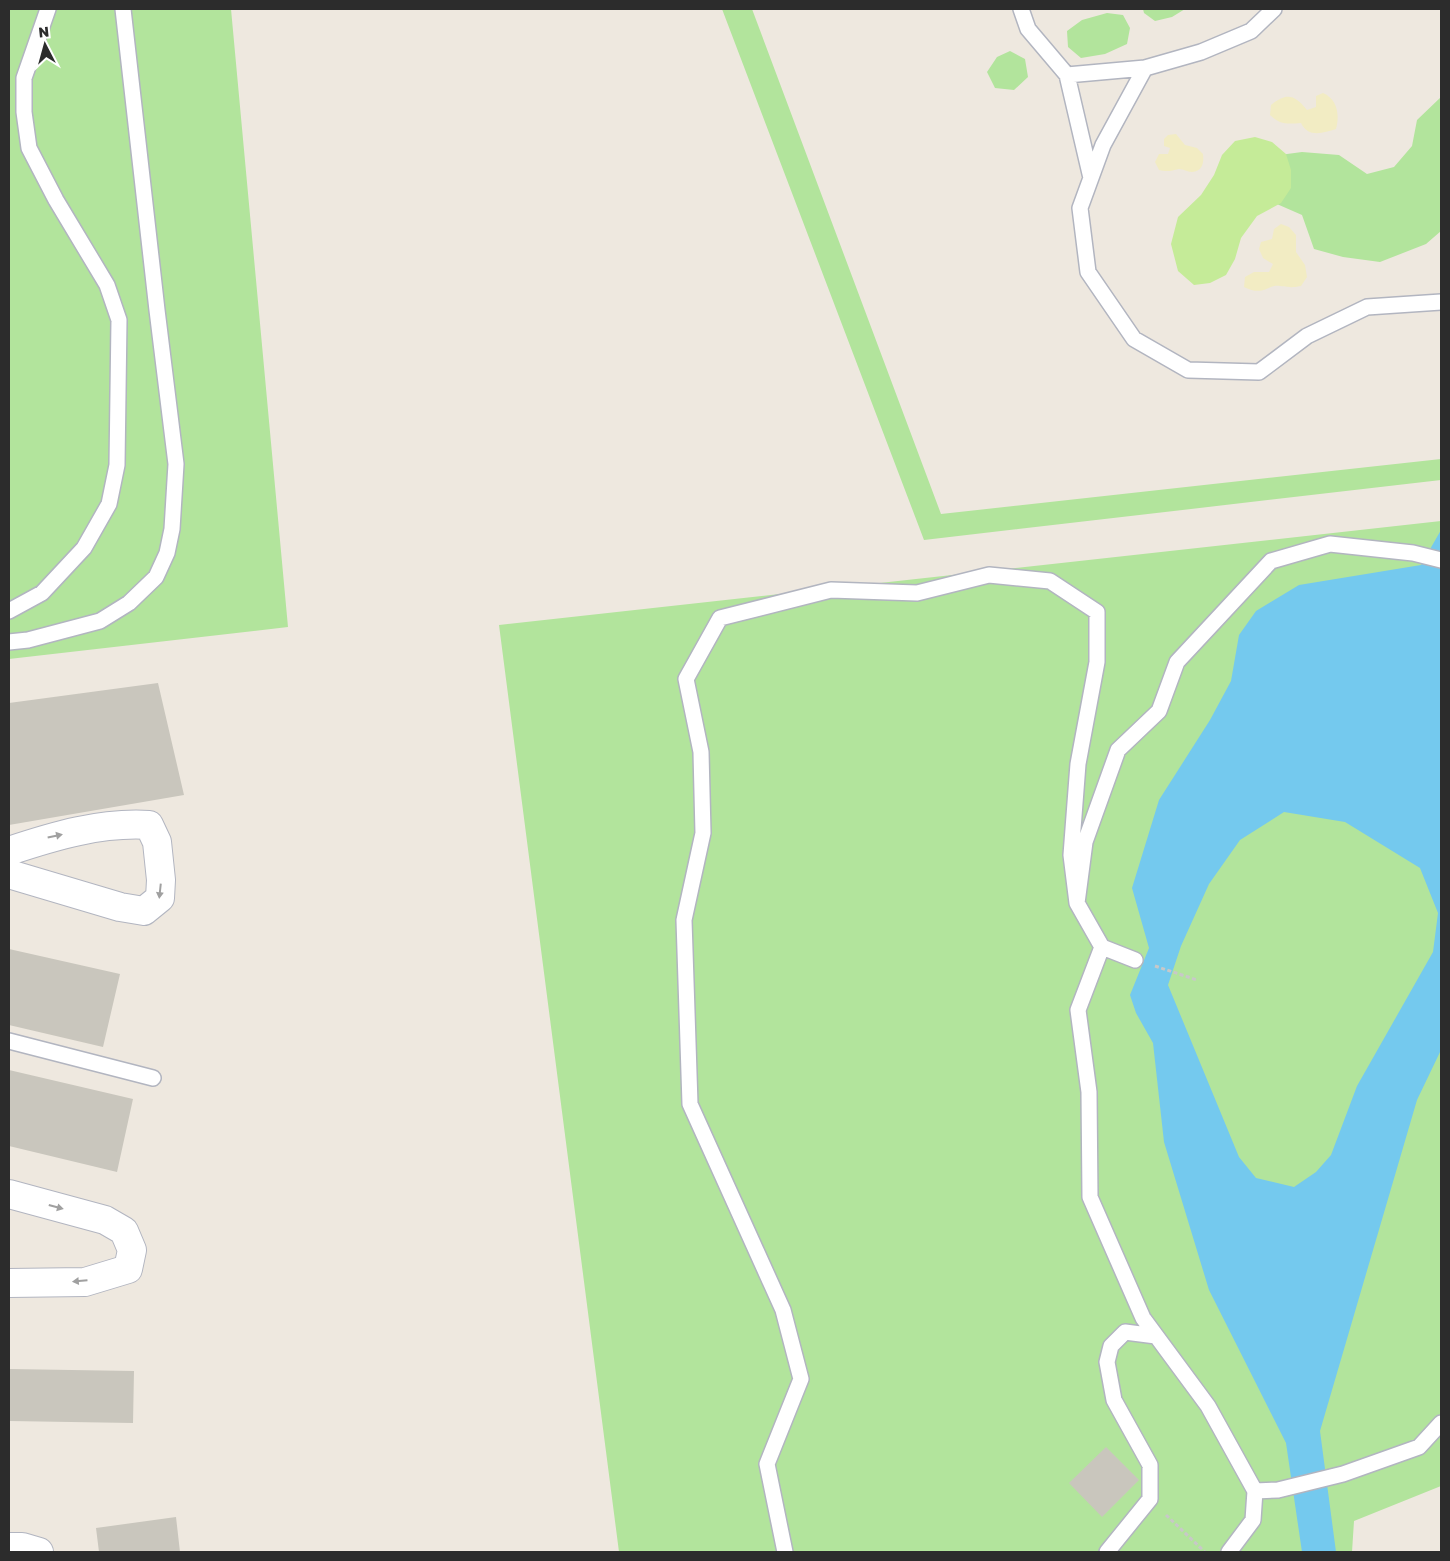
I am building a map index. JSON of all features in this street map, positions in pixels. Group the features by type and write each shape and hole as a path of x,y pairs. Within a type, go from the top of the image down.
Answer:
{"street":[{"path":"9,851 50,837 125,824 149,826 157,842 161,880 160,898 144,911 120,907 9,874"},
{"path":"9,1194 105,1220 124,1231 132,1250 128,1269 85,1282 9,1283"},
{"path":"9,1547 22,1547 39,1552"}],"lane":[{"path":"9,611 42,593 84,548 109,504 117,465 119,320 107,285 56,200 29,148 24,112 24,78 48,9"},
{"path":"9,642 28,640 100,620 129,603 156,577 168,553 172,529 176,464 123,9"},
{"path":"1021,9 1028,29 1067,75 1091,178"},
{"path":"1067,75 1146,68 1201,52 1251,31 1274,9"},
{"path":"1146,68 1103,145 1080,208 1088,272 1134,339 1188,370 1260,372 1307,336 1368,306 1441,302"},
{"path":"1077,903 1084,842 1118,750 1159,711 1177,662 1271,562 1330,544 1413,553 1441,560"},
{"path":"785,1552 767,1464 801,1378 783,1310 690,1104 684,920 703,833 701,752 686,679 720,618 831,590 917,593 989,575 1050,581 1097,612 1097,662 1078,764 1071,855 1077,903 1102,947 1135,960"},
{"path":"1102,947 1078,1010 1089,1092 1090,1197 1143,1318 1208,1406 1254,1491 1254,1520 1229,1552"},
{"path":"9,1041 153,1078"},
{"path":"1107,1552 1150,1498 1150,1465 1114,1400 1107,1362 1111,1346 1125,1332 1156,1336"},
{"path":"1254,1491 1278,1490 1343,1474 1418,1447 1441,1422"}],"path":[{"path":"1135,960 1197,980"},
{"path":"1150,1498 1204,1552"}],"green space":[{"path":"9,9 231,9 288,627 9,659"},
{"path":"722,9 752,9 941,514 1441,459 1441,480 924,540"},
{"path":"1143,9 1185,9 1172,17 1155,21 1144,13"},
{"path":"1107,13 1123,15 1130,28 1127,44 1105,54 1081,58 1068,47 1067,31 1082,20"},
{"path":"1010,51 1025,59 1028,77 1014,90 995,88 987,72 997,57"},
{"path":"1441,97 1441,231 1426,244 1380,262 1343,257 1314,249 1302,215 1270,201 1272,156 1302,152 1339,155 1367,174 1394,167 1412,146 1417,120"},
{"path":"1255,137 1272,142 1286,154 1291,170 1291,188 1281,203 1257,216 1241,238 1235,259 1226,275 1210,283 1194,285 1178,271 1171,244 1178,217 1201,195 1214,175 1222,155 1235,141"},
{"path":"1441,521 1441,1486 1354,1521 1352,1552 619,1552 499,625"}],"sand":[{"path":"1323,93 1332,99 1336,108 1338,118 1336,129 1312,133 1304,128 1301,123 1284,123 1277,121 1270,115 1271,105 1282,98 1295,98 1307,110 1316,107 1316,96"},
{"path":"1176,134 1185,145 1197,148 1203,154 1201,168 1192,172 1179,169 1159,170 1155,162 1159,154 1168,154 1170,148 1164,146 1164,139 1168,135"},
{"path":"1281,224 1289,227 1296,235 1296,252 1305,265 1307,277 1301,286 1297,287 1276,286 1256,291 1244,287 1245,277 1254,272 1269,272 1273,264 1263,258 1259,249 1261,242 1272,239 1274,229"}],"water":[{"path":"1441,530 1441,1050 1417,1100 1320,1431 1336,1552 1302,1552 1286,1443 1209,1290 1164,1142 1153,1043 1136,1013 1130,995 1149,948 1132,888 1159,800 1210,720 1231,681 1239,635 1256,611 1299,585 1421,565","holes":["1284,812 1345,822 1420,868 1438,913 1433,952 1357,1086 1331,1155 1316,1172 1294,1187 1256,1178 1239,1157 1168,985 1181,946 1209,884 1240,840"]}],"building":[{"path":"158,683 184,795 9,825 9,703"},
{"path":"9,949 120,974 103,1047 9,1025"},
{"path":"9,1070 133,1099 117,1172 9,1146"},
{"path":"9,1369 134,1371 133,1423 9,1421"},
{"path":"1106,1447 1139,1480 1102,1517 1069,1483"},
{"path":"176,1517 180,1552 99,1552 96,1528"}]}
